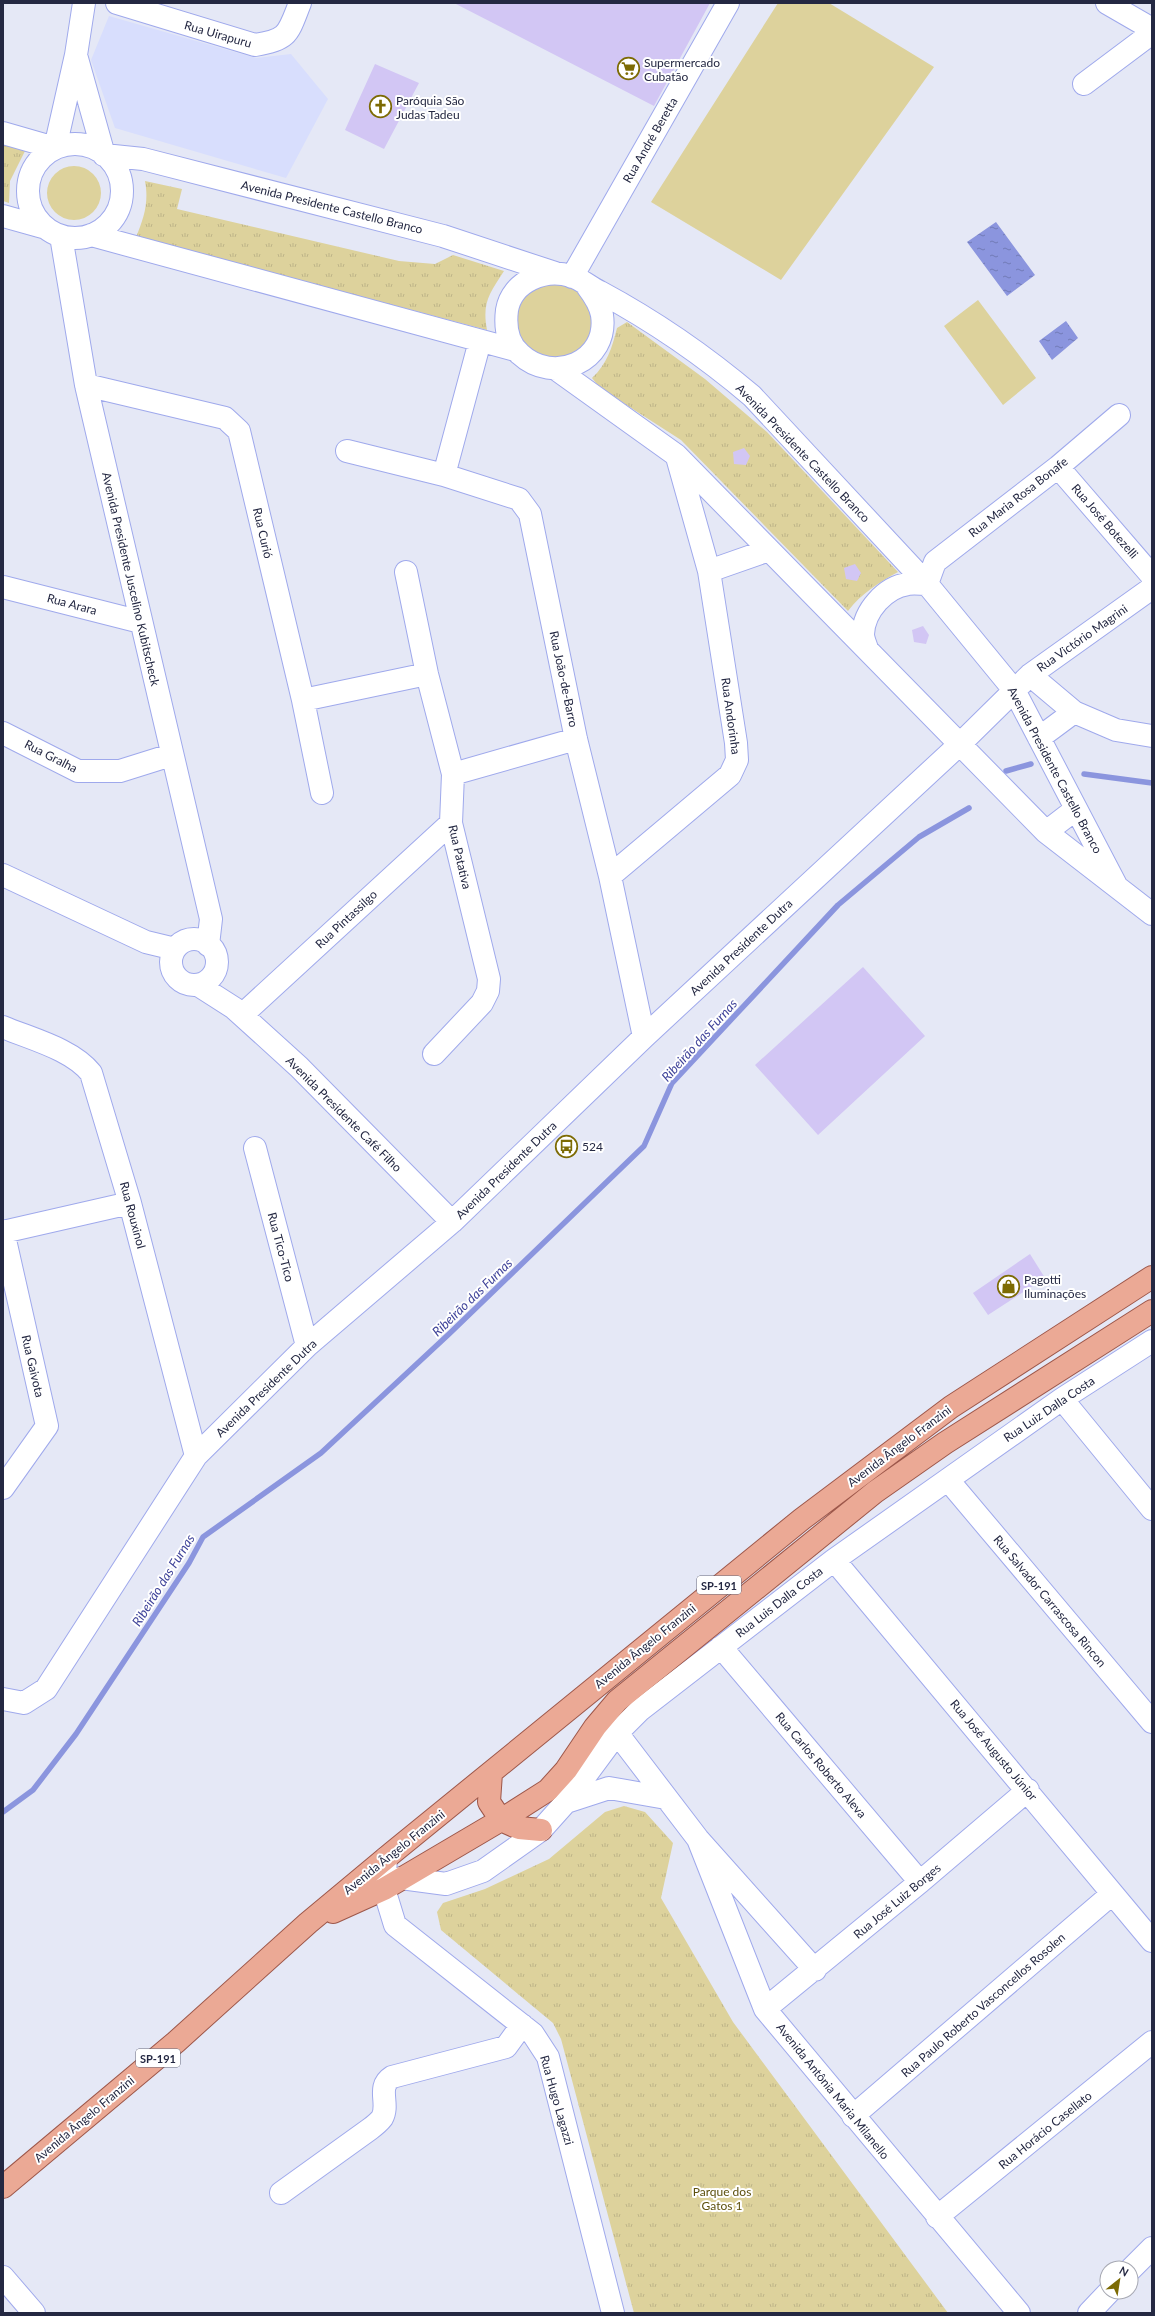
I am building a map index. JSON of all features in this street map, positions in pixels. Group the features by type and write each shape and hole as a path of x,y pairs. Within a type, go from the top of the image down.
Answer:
{"main road":[{"name":"Avenida Ângelo Franzini","path":"3,2188 176,2042 308,1923 802,1519 951,1407 1152,1277"},
{"name":"Avenida Ângelo Franzini","path":"308,1923 392,1884 501,1820 548,1790 566,1770 595,1727 617,1701 875,1492 945,1443 1152,1310"},
{"path":"491,1773 489,1802 501,1820 519,1828 541,1830"}],"street":[{"path":"55,148 76,55 84,3"},
{"name":"Rua Uirapuru","path":"117,3 255,45 274,42 288,33 300,3"},
{"name":"Rua André Beretta","path":"572,278 728,3"},
{"path":"1107,3 1152,29"},
{"path":"1084,84 1152,33"},
{"path":"76,55 104,155"},
{"path":"3,133 55,148"},
{"path":"3,216 53,232 77,238 91,235 105,228 115,217 121,203 122,188 119,174 111,160 86,145 71,144 55,148 42,157 32,170 28,185 31,206 35,216 53,232"},
{"name":"Avenida Presidente Castello Branco","path":"104,155 143,159 443,236 572,278 630,308 725,373 752,396 927,584 1014,690 1116,885"},
{"name":"Avenida Presidente Juscelino Kubitscheck","path":"53,232 140,622 211,919"},
{"path":"91,235 515,350"},
{"path":"540,275 572,278 597,299 602,314 602,331 596,346 585,358 571,367 556,370 540,368 526,361 515,350 508,336 506,321 508,306 515,292 526,282 540,275"},
{"path":"444,475 480,341"},
{"path":"556,370 676,455 1046,832 1152,914"},
{"name":"Rua Curió","path":"86,385 225,418 239,431 303,700 322,793"},
{"name":"Rua Maria Rosa Bonafe","path":"927,584 935,562 1058,466 1119,415"},
{"name":"Rua João-de-Barro","path":"347,451 444,475 520,499 530,514 576,739 610,876 644,1037"},
{"name":"Rua Andorinha","path":"610,876 730,774 737,760 709,571 676,455"},
{"name":"Rua José Botezelli","path":"1058,466 1152,576"},
{"path":"709,571 770,550"},
{"name":"Rua Patativa","path":"406,572 427,674 453,774 451,823 489,979 488,991 482,1003 434,1054"},
{"path":"867,649 863,635 867,618 875,603 887,592 908,584 927,584"},
{"name":"Rua Arara","path":"3,586 140,622"},
{"name":"Rua Victório Magrini","path":"1014,690 1030,675 1152,588"},
{"path":"303,700 427,674"},
{"path":"1030,675 1074,712 1116,730 1152,736"},
{"name":"Avenida Presidente Dutra","path":"3,1699 24,1702 46,1689 196,1456 308,1346 452,1222 644,1037 960,744 1014,690"},
{"path":"1039,738 1074,712"},
{"name":"Rua Gralha","path":"3,732 78,771 120,771 171,755"},
{"path":"453,774 576,739"},
{"path":"1046,832 1076,809"},
{"name":"Rua Pintassilgo","path":"238,1011 451,823"},
{"path":"3,875 146,942 180,945 197,940 208,945 213,951 216,966 210,978 198,985 183,982 176,978 146,942"},
{"path":"208,945 211,919"},
{"path":"176,978 171,964 180,945 211,919"},
{"name":"Avenida Presidente Café Filho","path":"216,966 238,1011"},
{"name":"Avenida Presidente Café Filho","path":"198,985 238,1011 299,1067 452,1222"},
{"name":"Rua Rouxinol","path":"3,1028 72,1056 83,1063 91,1072 130,1203 196,1456"},
{"name":"Rua Tico-Tico","path":"255,1148 308,1346"},
{"path":"3,1232 130,1203"},
{"name":"Rua Gaivota","path":"3,1232 47,1426 3,1488"},
{"name":"Rua Luiz Dalla Costa","path":"948,1480 1062,1399 1152,1341"},
{"path":"1062,1399 1152,1509"},
{"name":"Rua Luis Dalla Costa","path":"392,1884 446,1884 483,1871 541,1830 566,1802 617,1733 640,1710 834,1560 948,1480"},
{"name":"Rua Salvador Carrascosa Rincon","path":"948,1480 1152,1722"},
{"name":"Rua José Augusto Júnior","path":"834,1560 1028,1790 1152,1941"},
{"name":"Rua Carlos Roberto Aleva","path":"721,1647 920,1882"},
{"path":"617,1733 698,1839 815,1970"},
{"path":"566,1802 609,1788 666,1798"},
{"name":"Rua José Luiz Borges","path":"765,2009 815,1970 1028,1790"},
{"name":"Avenida Antônia Maria Milanello","path":"698,1839 765,2009 937,2217 1020,2313"},
{"name":"Rua Hugo Lagazzi","path":"386,1858 392,1884 395,1925 533,2034 548,2057 613,2313"},
{"name":"Rua Paulo Roberto Vasconcellos Rosolen","path":"853,2116 1112,1894"},
{"path":"280,2192 382,2118 384,2111 383,2087 386,2081 392,2077 506,2047 522,2025"},
{"name":"Rua Horácio Casellato","path":"937,2217 1152,2042"},
{"path":"1139,2262 1152,2248"},
{"path":"3,2277 34,2313"},
{"path":"1089,2313 1101,2300"}],"shaded area":[{"path":"109,16 256,58 291,54 328,99 286,178 115,128 91,60"}],"green space":[{"path":"778,3 829,3 934,67 781,280 651,202"},
{"path":"3,144 26,149 10,181 9,203 3,201"},
{"path":"69,166 79,166 89,170 97,178 101,188 101,198 97,208 89,216 79,220 69,220 59,216 51,208 47,198 47,188 51,178 59,170"},
{"path":"145,181 182,189 177,209 399,261 435,264 453,255 504,271 494,286 488,299 485,313 487,330 136,237 145,210"},
{"path":"545,282 572,286 582,293 588,302 592,313 590,335 584,346 576,354 563,361 541,360 515,334 516,314 519,302 528,293"},
{"path":"978,300 1036,378 1003,405 944,326"},
{"path":"627,322 705,379 767,432 898,572 871,589 848,611 681,440 600,388 592,378 602,367 608,355 617,328"},
{"name":"Parque dos Gatos 1","path":"624,1806 645,1812 673,1843 661,1898 733,2022 948,2313 634,2313 561,2039 553,2023 441,1930 437,1912 443,1903 485,1889 549,1859 605,1812"}],"water":[{"path":"996,222 1035,275 1007,296 967,242"},
{"path":"1066,321 1078,338 1052,360 1039,341"}],"building":[{"name":"Supermercado Cubatão","path":"454,3 710,3 654,106"},
{"name":"Paróquia São Judas Tadeu","path":"375,64 419,83 384,149 345,130"},
{"path":"744,448 750,456 746,465 734,464 733,452"},
{"path":"855,564 861,573 857,581 846,579 844,568"},
{"path":"923,626 929,635 926,644 914,642 912,630"},
{"path":"863,967 925,1036 818,1135 755,1065"},
{"name":"Pagotti Iluminações","path":"1030,1254 1045,1278 988,1315 973,1293"}],"waterway":[{"name":"Ribeirão das Furnas","path":"1006,771 1031,764"},
{"name":"Ribeirão das Furnas","path":"1084,774 1152,783"},
{"name":"Ribeirão das Furnas","path":"3,1812 33,1790 76,1734 189,1563 203,1537 321,1453 449,1334 644,1146 672,1083 838,905 919,837 969,808"}],"place":[{"name":"Supermercado Cubatão","path":"628,69"},
{"name":"Paróquia São Judas Tadeu","path":"381,107"},
{"name":"524","path":"566,1146"},
{"name":"Pagotti Iluminações","path":"1009,1286"}]}
